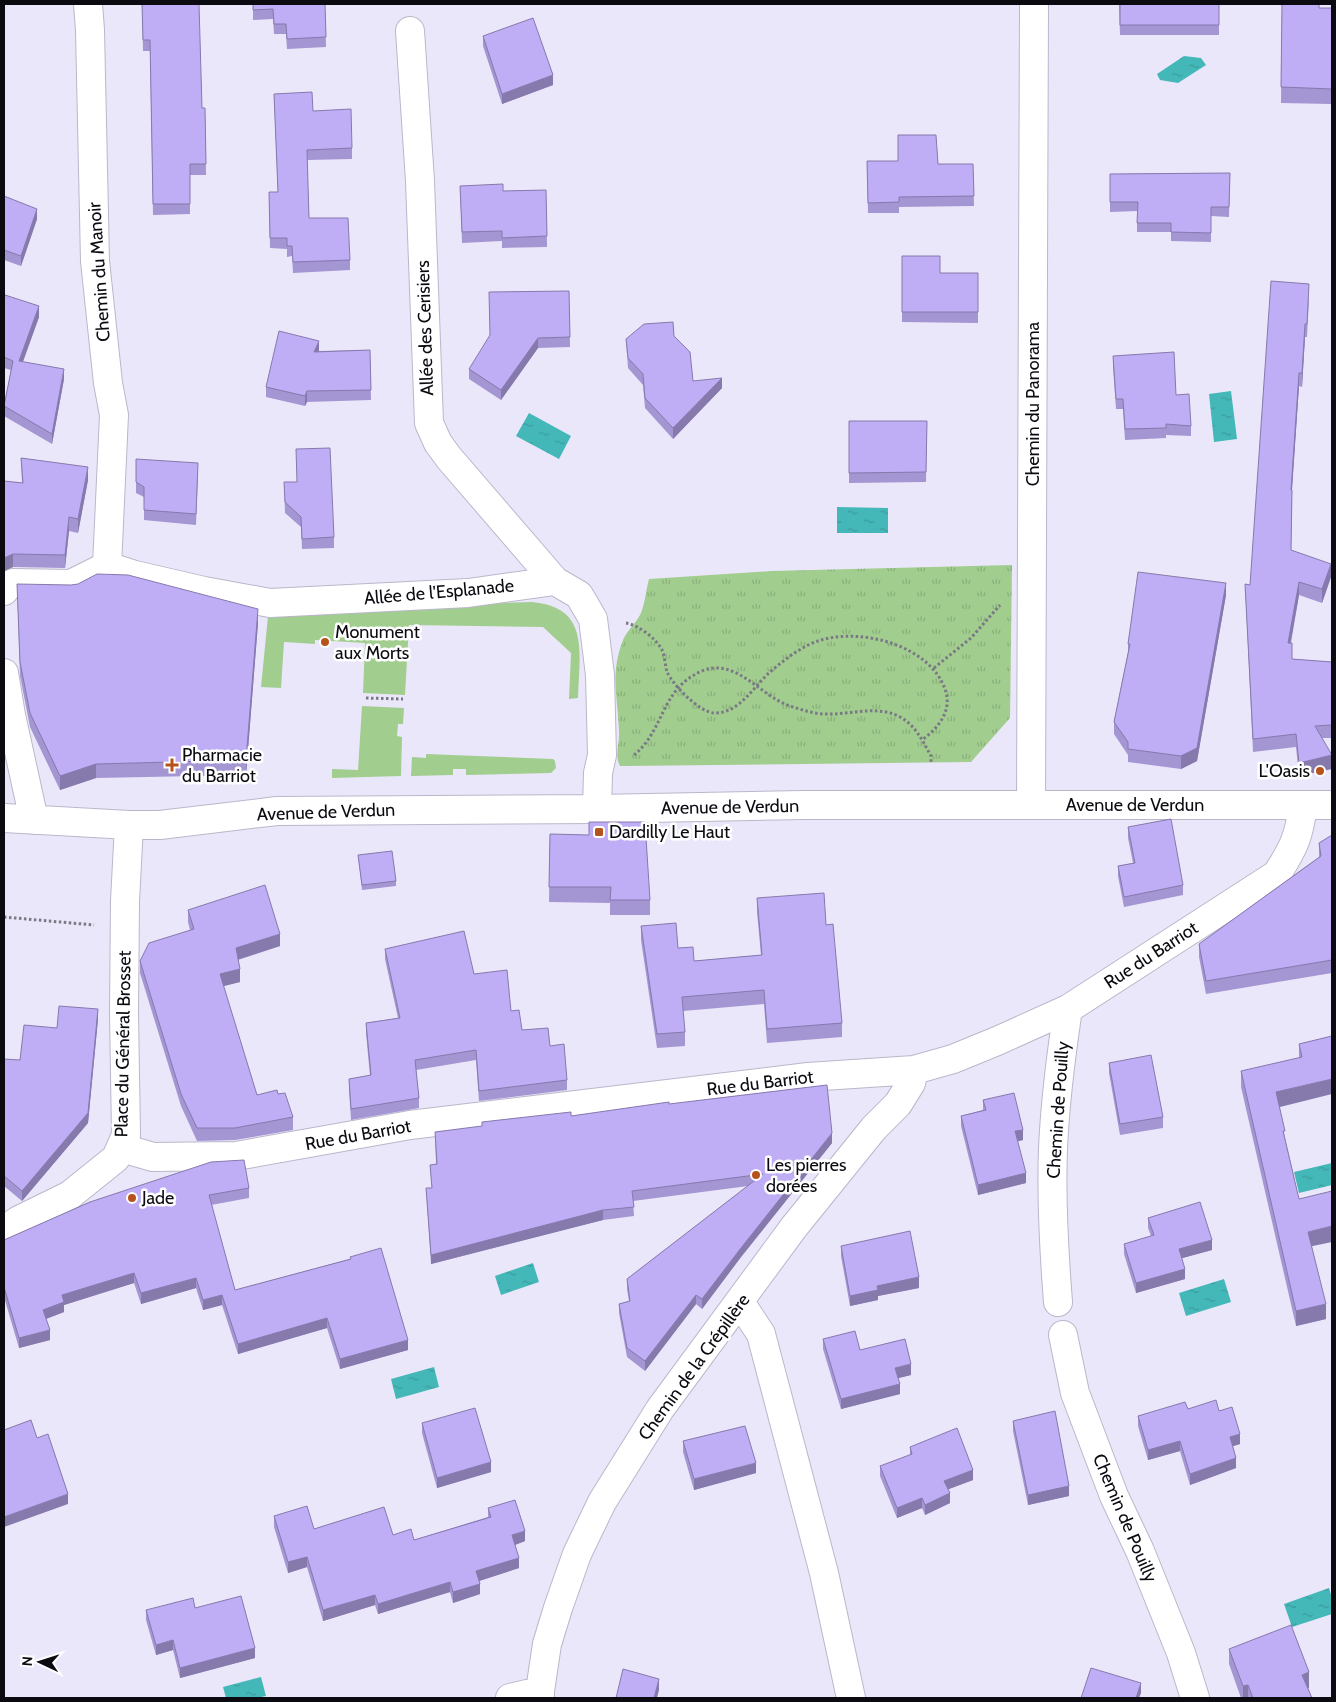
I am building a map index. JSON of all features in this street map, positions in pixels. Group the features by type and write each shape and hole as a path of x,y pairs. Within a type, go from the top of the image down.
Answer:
{"street":[{"name":"Chemin du Manoir","path":"88,4 91,40 95,261 108,383 114,415 107,566"},
{"name":"Chemin du Panorama","path":"1031,805 1034,4"},
{"name":"Allée des Cerisiers","path":"410,31 420,181 429,423 438,443 449,458 556,581"},
{"name":"Allée de l'Esplanade","path":"107,566 135,576 270,603 468,593 556,581"},
{"path":"4,592 5,588 13,583 71,584 107,566"},
{"path":"556,581 579,595 593,619 600,675 602,755 598,773 597,809"},
{"path":"4,673 11,715 34,820"},
{"name":"Avenue de Verdun","path":"4,818 160,825 277,811 597,809 803,805 1332,805"},
{"name":"Rue du Barriot","path":"122,1148 153,1157 236,1156 410,1125 808,1077 914,1070 953,1058 997,1041 1068,1009 1277,874 1293,850 1300,828 1303,805"},
{"name":"Place du Général Brosset","path":"4,1230 18,1220 70,1195 116,1158 122,1148 126,1135 125,901 130,825"},
{"name":"Chemin de Pouilly","path":"1058,1302 1053,1224 1053,1149 1060,1066 1068,1009"},
{"name":"Chemin de la Crépillère","path":"540,1694 547,1644 558,1608 577,1554 602,1502 660,1409 794,1227 874,1128 898,1104 910,1083 914,1070"},
{"path":"740,1302 761,1334 824,1573 851,1698"},
{"name":"Chemin de Pouilly","path":"1063,1335 1075,1394 1114,1496 1140,1552 1181,1653 1195,1698"},
{"path":"510,1698 540,1694"}],"path":[{"path":"934,668 970,638 1002,603"},
{"path":"593,619 632,624 649,636 662,650 667,671 672,680 693,703 703,710 715,713 730,710 743,701 784,660 799,649 817,641 857,636 894,644 918,655 934,668 943,681 948,696 946,711 941,722 933,732 922,740"},
{"path":"632,756 646,743 678,686 692,676 715,667 731,670 785,704 808,712 827,714 859,710 896,715 912,724 922,740 931,762"},
{"path":"366,698 403,699"},
{"path":"4,917 98,925"}],"green space":[{"path":"1012,565 1010,718 971,762 620,766 617,758 619,735 616,666 623,639 641,613 649,579 772,571"},
{"path":"532,602 551,606 564,613 573,623 578,635 580,665 578,698 569,699 571,653 543,627 409,625 405,695 363,693 365,643 315,640 315,644 284,642 281,688 261,687 268,616"},
{"path":"362,706 404,708 403,724 398,724 397,736 402,737 401,776 332,778 332,769 358,770"},
{"path":"426,754 553,759 556,768 551,773 466,775 466,769 453,769 453,775 411,776 412,757 426,758"}],"water":[{"path":"1184,56 1201,58 1206,65 1178,83 1160,80 1157,74"},
{"path":"1231,391 1237,439 1214,442 1209,394"},
{"path":"529,413 571,436 559,459 516,436"},
{"path":"837,507 888,508 888,533 837,533"},
{"path":"1332,1163 1332,1185 1299,1193 1294,1172"},
{"path":"533,1263 539,1282 501,1295 495,1276"},
{"path":"1224,1279 1231,1302 1186,1316 1179,1293"},
{"path":"434,1367 439,1387 396,1399 391,1379"},
{"path":"1329,1588 1332,1598 1332,1614 1292,1627 1284,1604"},
{"path":"261,1677 266,1696 226,1698 223,1687"}],"building":[{"path":"142,4 199,4 202,108 205,108 206,164 190,164 190,204 153,204 150,40 143,40"},
{"path":"253,4 325,4 326,37 287,39 286,24 274,24 273,9 253,10"},
{"path":"1120,4 1219,4 1219,25 1120,25"},
{"path":"1282,4 1319,4 1319,8 1332,8 1332,89 1281,87"},
{"path":"533,18 553,75 502,94 483,36"},
{"path":"312,92 313,111 351,109 352,148 307,150 309,218 348,218 350,260 293,262 292,246 287,246 287,238 270,238 269,192 278,192 274,94"},
{"path":"898,135 936,135 938,164 973,164 974,196 899,197 899,202 868,203 867,161 898,161"},
{"path":"1230,173 1229,207 1211,207 1211,233 1171,232 1171,223 1137,223 1138,202 1110,202 1110,174"},
{"path":"503,184 503,191 546,190 547,236 502,238 502,231 462,232 460,186"},
{"path":"4,196 37,209 21,256 4,250"},
{"path":"902,256 940,256 940,273 978,273 978,312 902,312"},
{"path":"1271,281 1309,284 1302,373 1299,373 1291,490 1291,550 1331,564 1322,589 1299,582 1288,643 1292,643 1292,659 1332,662 1332,725 1315,726 1332,755 1299,763 1296,734 1253,739 1245,584 1250,585"},
{"path":"569,291 570,337 538,338 501,390 469,369 490,335 489,292"},
{"path":"5,295 39,306 19,361 64,369 52,434 4,406 13,361 4,357"},
{"path":"673,322 674,336 690,352 693,381 722,378 673,428 645,398 643,374 628,358 626,339 644,324"},
{"path":"279,331 319,341 314,352 370,350 371,390 307,391 305,396 266,387"},
{"path":"1174,352 1176,395 1189,394 1191,426 1166,424 1166,428 1125,429 1123,399 1116,399 1113,356"},
{"path":"849,421 927,421 926,472 849,473"},
{"path":"330,448 334,537 302,539 301,517 285,502 284,482 297,482 296,449"},
{"path":"21,458 88,467 78,519 69,517 65,555 13,554 4,558 4,481 23,483"},
{"path":"136,459 198,463 196,514 144,510 144,487 136,482"},
{"path":"1138,572 1226,583 1197,748 1181,756 1128,749 1128,742 1114,722 1130,644 1128,644"},
{"path":"97,574 128,575 258,609 246,760 96,764 60,776 30,713 20,662 17,584 71,585 78,584"},
{"path":"1171,819 1183,885 1124,897 1118,866 1135,863 1128,827"},
{"path":"589,822 645,822 650,900 610,900 611,887 549,887 550,834 589,835"},
{"path":"1332,835 1332,960 1206,981 1199,944 1321,856 1319,843"},
{"path":"392,851 396,881 362,885 358,855"},
{"path":"265,885 280,934 236,948 240,969 220,974 257,1095 277,1090 278,1094 285,1093 293,1117 235,1128 197,1128 181,1094 140,961 149,943 194,929 188,910"},
{"path":"824,893 826,925 833,924 842,1023 767,1029 764,990 682,997 685,1032 657,1034 641,926 676,923 678,948 693,947 694,961 762,955 757,898"},
{"path":"464,931 474,974 507,970 511,1011 519,1010 522,1030 548,1028 550,1046 564,1044 567,1080 479,1091 476,1050 415,1060 419,1098 351,1109 349,1079 371,1075 366,1023 400,1018 385,949"},
{"path":"59,1006 98,1009 88,1113 22,1191 4,1176 4,1059 20,1060 24,1025 57,1028"},
{"path":"1332,1036 1332,1079 1276,1092 1299,1199 1332,1191 1332,1226 1308,1232 1326,1304 1296,1311 1241,1071 1302,1057 1299,1044"},
{"path":"1151,1055 1163,1117 1120,1124 1109,1063"},
{"path":"827,1085 832,1133 702,1299 696,1295 645,1361 627,1348 619,1304 630,1301 627,1279 763,1174 632,1191 634,1207 603,1210 431,1255 426,1188 432,1188 430,1165 437,1164 435,1132 482,1126 482,1122 571,1112 571,1116 669,1102 669,1104"},
{"path":"1014,1093 1023,1130 1015,1131 1026,1173 978,1185 961,1116 986,1110 983,1100"},
{"path":"244,1160 249,1188 209,1195 235,1290 351,1259 350,1257 381,1248 408,1340 340,1359 327,1318 238,1344 222,1295 203,1300 196,1278 141,1293 134,1273 62,1295 64,1302 43,1310 50,1330 19,1338 4,1287 4,1240 90,1202 211,1162"},
{"path":"1200,1202 1212,1240 1179,1249 1185,1269 1136,1283 1124,1244 1154,1235 1148,1218"},
{"path":"910,1231 919,1277 877,1286 878,1290 850,1296 841,1246"},
{"path":"855,1331 860,1350 905,1339 911,1364 895,1368 900,1384 841,1399 823,1339"},
{"path":"1216,1400 1219,1411 1232,1407 1240,1434 1230,1437 1236,1458 1190,1474 1180,1441 1148,1450 1138,1416 1185,1402 1188,1409"},
{"path":"475,1408 491,1462 437,1478 422,1423"},
{"path":"1055,1411 1069,1486 1028,1495 1013,1421"},
{"path":"31,1420 37,1438 48,1434 68,1494 4,1517 4,1430"},
{"path":"745,1426 756,1463 694,1479 683,1441"},
{"path":"957,1428 973,1470 944,1481 950,1493 925,1505 922,1498 897,1508 880,1466 912,1454 910,1447"},
{"path":"515,1500 525,1531 512,1535 519,1558 476,1571 480,1584 453,1592 450,1582 378,1604 375,1595 323,1610 307,1557 288,1562 274,1516 307,1506 314,1529 384,1507 393,1535 411,1529 414,1540 491,1517 488,1508"},
{"path":"241,1596 255,1648 180,1668 173,1640 156,1645 146,1610 193,1598 195,1608"},
{"path":"1291,1625 1309,1672 1302,1675 1312,1698 1253,1698 1248,1685 1243,1686 1229,1649"},
{"path":"1091,1668 1141,1683 1136,1698 1081,1698"},
{"path":"623,1669 659,1679 654,1698 616,1698"}],"place":[{"name":"Monument aux Morts","path":"325,642"},
{"name":"Pharmacie du Barriot","path":"172,765"},
{"name":"L'Oasis","path":"1320,771"},
{"name":"Dardilly Le Haut","path":"599,832"},
{"name":"Les pierres dorées","path":"756,1175"},
{"name":"Jade","path":"132,1198"}]}
